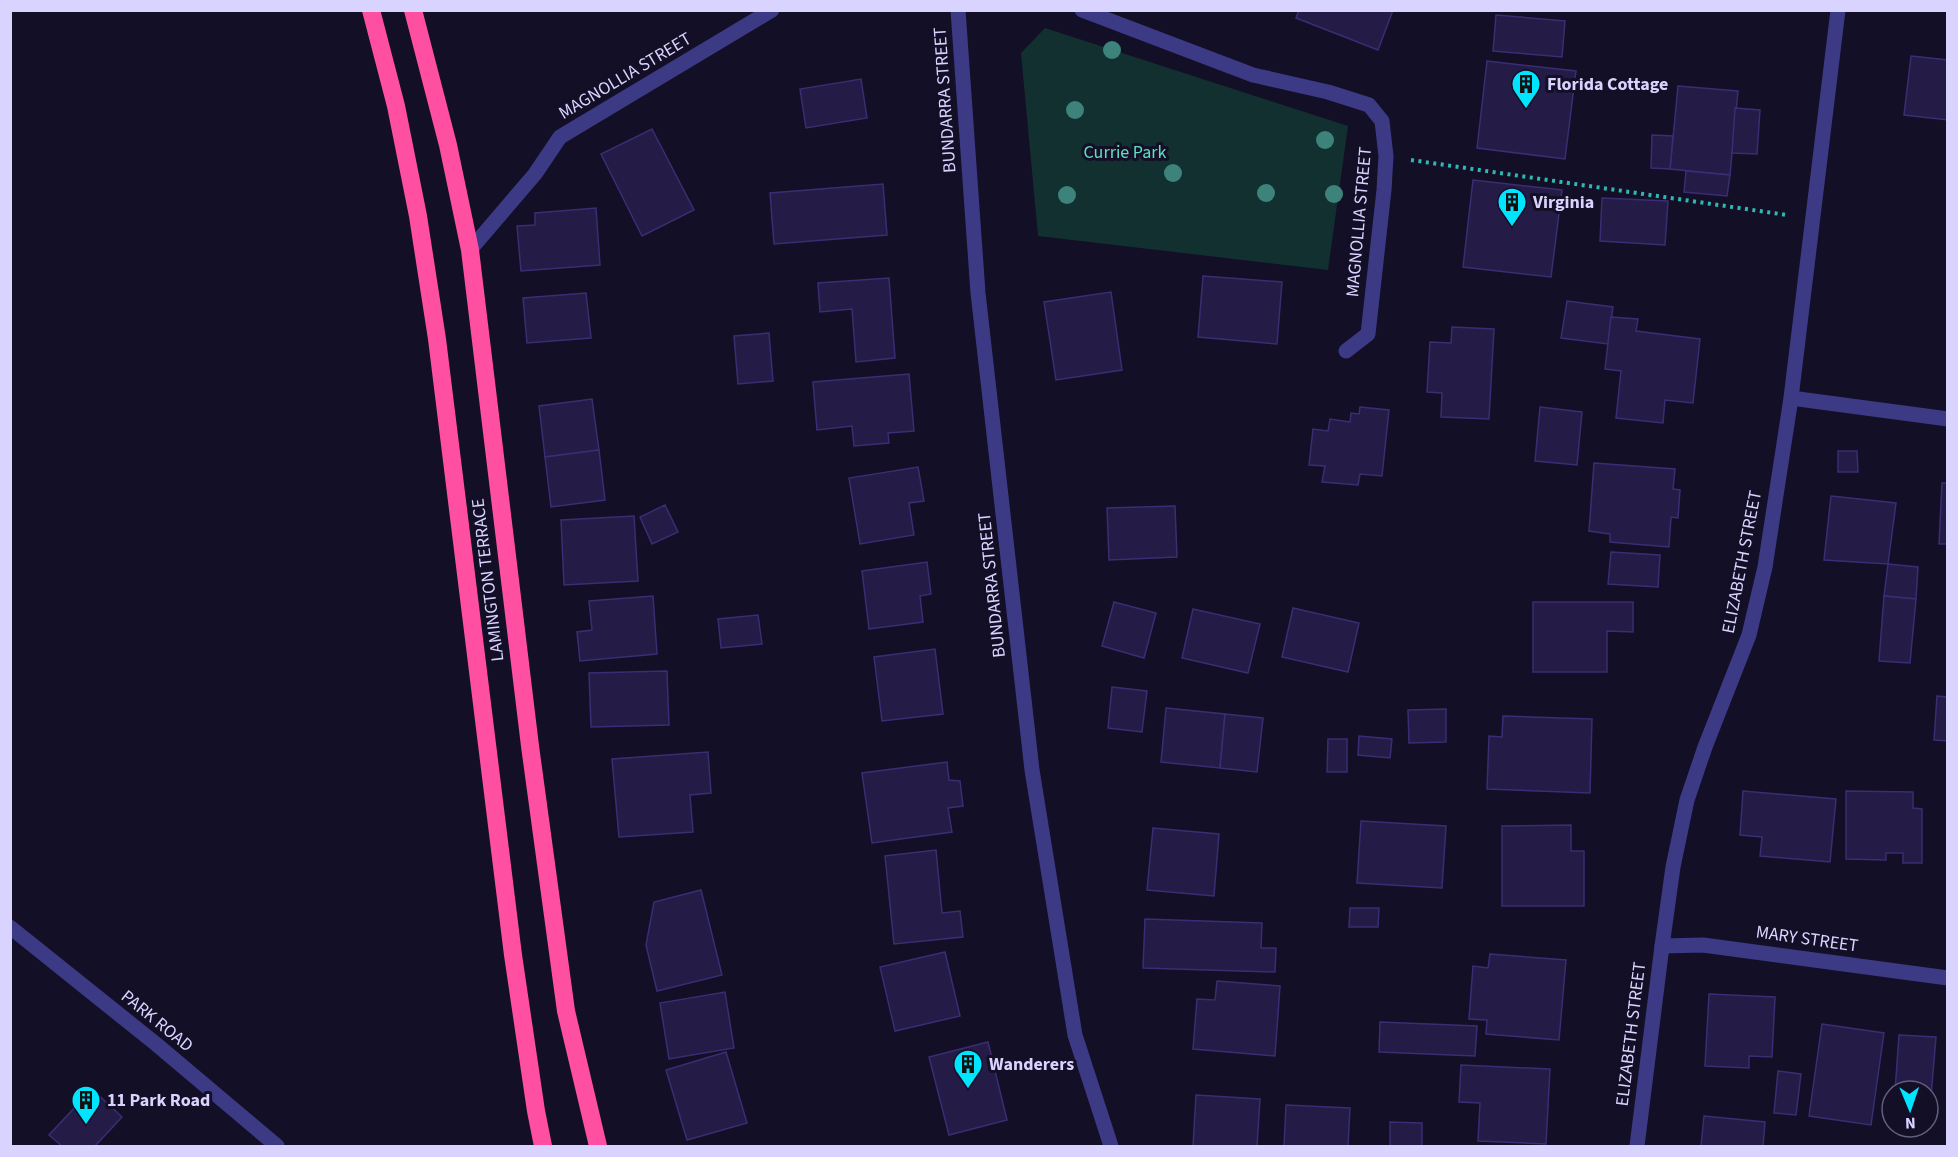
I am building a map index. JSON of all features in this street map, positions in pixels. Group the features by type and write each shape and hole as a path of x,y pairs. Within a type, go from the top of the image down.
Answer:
{"highway":[{"name":"LAMINGTON TERRACE","path":"371,10 405,150 437,339 513,955 543,1146"},
{"name":"LAMINGTON TERRACE","path":"413,10 448,145 470,250 530,746 564,1000 598,1146"}],"street":[{"name":"MAGNOLLIA STREET","path":"470,250 535,174 560,137 772,10"},
{"name":"BUNDARRA STREET","path":"958,10 978,292 1032,770 1075,1035 1111,1146"},
{"name":"MAGNOLLIA STREET","path":"1082,10 1253,75 1328,92 1369,105 1382,121 1386,156 1384,190 1368,334 1346,351"},
{"name":"ELIZABETH STREET","path":"1637,1146 1673,867 1686,800 1749,635 1765,567 1791,398 1838,10"},
{"path":"1791,398 1947,419"},
{"name":"PARK ROAD","path":"10,927 156,1044 277,1146"},
{"name":"MARY STREET","path":"1662,946 1703,945 1947,978"}],"path":[{"path":"1386,156 1814,219"}],"green space":[{"name":"Currie Park","path":"1045,28 1348,126 1328,270 1038,236 1021,53"}],"building":[{"path":"1299,10 1393,10 1378,50 1296,18"},
{"path":"1496,15 1565,21 1562,57 1493,51"},
{"path":"1911,56 1948,60 1948,120 1904,115"},
{"name":"Florida Cottage","path":"1487,61 1576,71 1565,159 1477,148"},
{"path":"861,79 867,118 806,128 800,89"},
{"path":"1678,86 1738,91 1730,175 1670,169"},
{"path":"1735,108 1760,110 1757,154 1732,153"},
{"path":"652,129 694,210 642,236 601,154"},
{"path":"1652,135 1673,136 1670,169 1651,168"},
{"path":"1686,171 1730,175 1727,196 1684,192"},
{"name":"Virginia","path":"1473,180 1562,190 1551,277 1463,267"},
{"path":"883,184 887,235 774,244 770,193"},
{"path":"1602,198 1668,201 1665,245 1600,241"},
{"path":"596,208 600,265 521,271 517,226 535,225 535,213"},
{"path":"1203,276 1282,282 1277,344 1198,337"},
{"path":"889,278 895,358 856,362 852,309 820,312 818,283"},
{"path":"1111,292 1122,370 1056,380 1044,302"},
{"path":"586,293 591,338 527,343 523,298"},
{"path":"1567,301 1613,307 1608,344 1561,338"},
{"path":"1611,317 1638,319 1636,331 1700,339 1693,403 1665,400 1663,423 1616,418 1621,371 1605,369"},
{"path":"1452,327 1494,329 1489,419 1441,417 1442,393 1427,392 1430,342 1451,343"},
{"path":"769,333 773,381 738,384 734,336"},
{"path":"909,374 914,431 888,433 889,443 854,446 852,426 817,430 813,382"},
{"path":"592,399 599,450 545,457 539,406"},
{"path":"1360,407 1389,410 1382,476 1360,474 1358,485 1322,482 1325,466 1309,465 1313,429 1328,431 1330,419 1350,422 1351,413 1359,414"},
{"path":"1540,407 1582,412 1577,465 1535,461"},
{"path":"599,450 605,500 551,507 545,457"},
{"path":"1838,451 1857,451 1858,472 1838,472"},
{"path":"1594,463 1675,469 1673,489 1680,490 1678,518 1671,517 1669,547 1610,542 1610,534 1589,531"},
{"path":"918,467 924,501 909,503 914,535 860,544 849,478"},
{"path":"1942,483 1948,483 1948,544 1939,544"},
{"path":"1831,496 1896,503 1888,564 1824,560"},
{"path":"665,505 678,532 652,544 640,517"},
{"path":"1175,506 1177,557 1109,560 1107,508"},
{"path":"634,516 638,581 564,585 561,520"},
{"path":"1611,552 1660,555 1658,587 1608,584"},
{"path":"927,562 931,594 920,596 923,622 869,629 862,571"},
{"path":"1888,564 1918,567 1916,599 1884,596"},
{"path":"653,596 657,654 580,661 577,632 592,630 589,601"},
{"path":"1884,596 1916,599 1910,663 1879,661"},
{"path":"1114,602 1156,613 1144,658 1102,646"},
{"path":"1533,602 1633,602 1633,632 1607,631 1607,672 1533,672"},
{"path":"1293,608 1359,623 1348,672 1282,657"},
{"path":"1193,609 1260,624 1248,673 1182,658"},
{"path":"758,615 762,644 721,648 718,619"},
{"path":"935,649 943,714 882,721 874,657"},
{"path":"667,671 669,725 591,727 589,673"},
{"path":"1112,687 1147,691 1142,732 1108,728"},
{"path":"1937,696 1948,697 1948,741 1934,740"},
{"path":"1166,708 1225,714 1220,768 1161,762"},
{"path":"1446,709 1446,742 1409,743 1408,710"},
{"path":"1225,714 1263,718 1257,772 1220,768"},
{"path":"1503,716 1592,719 1590,793 1487,789 1489,736 1502,737"},
{"path":"1359,736 1392,739 1390,758 1358,755"},
{"path":"1328,739 1347,739 1347,772 1327,772"},
{"path":"708,752 711,793 690,795 693,832 619,837 612,759"},
{"path":"947,762 949,780 960,781 963,806 948,808 952,832 872,843 862,773"},
{"path":"1743,791 1836,799 1830,862 1760,856 1762,837 1740,835"},
{"path":"1846,791 1913,792 1913,808 1922,809 1922,863 1903,863 1903,853 1886,853 1886,860 1846,859"},
{"path":"1361,821 1446,826 1442,888 1357,883"},
{"path":"1571,825 1571,851 1584,851 1584,906 1502,906 1502,826"},
{"path":"1153,828 1219,834 1214,896 1147,890"},
{"path":"936,850 942,913 960,911 963,937 894,944 885,856"},
{"path":"701,890 722,975 657,991 646,945 654,902"},
{"path":"1350,908 1379,908 1378,927 1349,927"},
{"path":"1145,919 1262,923 1261,948 1276,948 1275,972 1143,968"},
{"path":"945,952 960,1016 895,1031 880,967"},
{"path":"1490,954 1566,960 1559,1040 1486,1034 1487,1020 1469,1019 1473,966 1488,968"},
{"path":"1217,981 1280,986 1275,1056 1193,1049 1197,999 1215,1000"},
{"path":"725,992 734,1048 669,1059 660,1003"},
{"path":"1709,994 1775,997 1772,1057 1749,1056 1749,1068 1705,1066"},
{"path":"1380,1022 1477,1026 1475,1056 1379,1052"},
{"path":"1822,1024 1884,1033 1871,1125 1809,1116"},
{"path":"1899,1035 1936,1037 1932,1079 1896,1079"},
{"name":"Wanderers","path":"988,1042 1007,1120 949,1135 929,1057"},
{"path":"726,1052 747,1123 687,1140 666,1070"},
{"path":"1461,1065 1550,1069 1546,1144 1478,1141 1480,1103 1459,1102"},
{"path":"1778,1071 1801,1074 1796,1115 1774,1113"},
{"name":"11 Park Road","path":"92,1089 122,1117 95,1146 62,1146 49,1135"},
{"path":"1196,1095 1260,1099 1257,1146 1193,1146"},
{"path":"1286,1105 1350,1108 1348,1146 1284,1146"},
{"path":"1704,1116 1765,1122 1763,1146 1701,1146"},
{"path":"1390,1122 1422,1123 1422,1146 1390,1146"}],"place":[{"name":"Florida Cottage","path":"1526,110"},
{"name":"Virginia","path":"1512,228"},
{"name":"Wanderers","path":"968,1090"},
{"name":"11 Park Road","path":"86,1126"}]}
